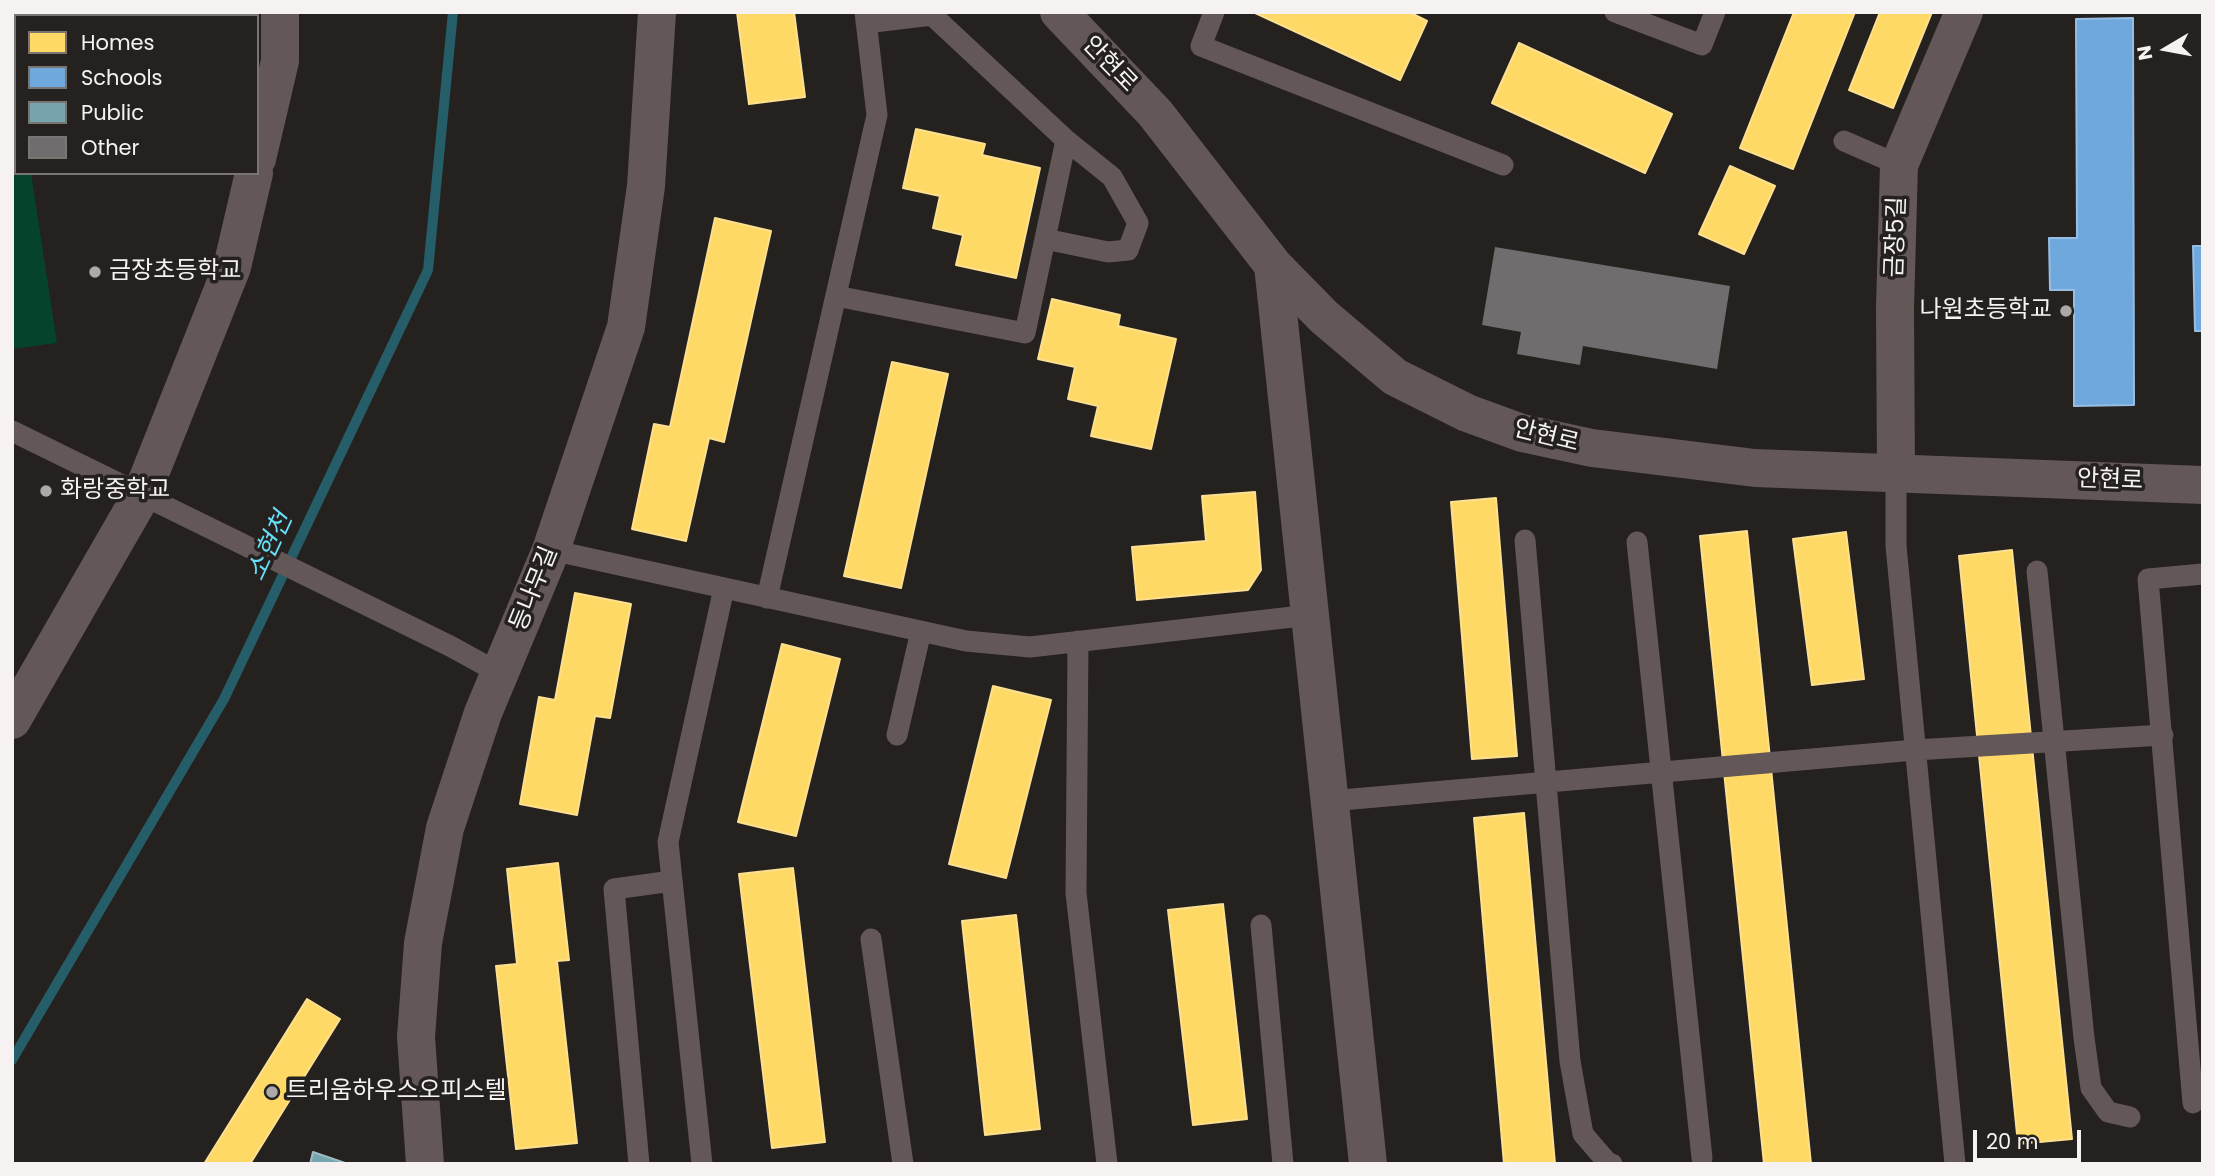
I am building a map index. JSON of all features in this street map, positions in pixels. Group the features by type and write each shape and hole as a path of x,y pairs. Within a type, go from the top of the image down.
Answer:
{"street":[{"path":"259,150 280,61 280,12"},
{"name":"등나무길","path":"425,1164 416,1037 423,943 445,828 483,713 551,550 626,327 646,186 657,12"},
{"name":"안현로","path":"1059,12 1155,113 1273,265 1324,317 1395,377 1466,413 1522,433 1592,448 1755,468 2203,485"},
{"name":"금장5길","path":"1896,474 1895,308 1899,165 1964,12"},
{"path":"12,720 141,496 232,267 254,175"},
{"path":"1273,265 1368,1164"}],"lane":[{"path":"1213,12 1201,46 1503,164"},
{"path":"1615,12 1702,45 1715,12"},
{"path":"767,597 877,115 866,17 932,15 1066,141 1112,177 1138,223 1128,250 1108,251 1045,239"},
{"path":"836,296 1025,333 1066,141"},
{"path":"1844,141 1899,165"},
{"path":"12,431 450,646 501,674"},
{"path":"1896,474 1896,546 1955,1164"},
{"path":"1525,540 1573,1073 1583,1134 1608,1163 1612,1164"},
{"path":"1637,542 1702,1158"},
{"path":"551,550 966,641 1030,647 1310,615"},
{"path":"2037,570 2091,1088 2108,1112 2130,1117"},
{"path":"2193,1103 2148,579 2203,574"},
{"path":"702,1164 668,842 724,588"},
{"path":"897,734 921,631"},
{"path":"1078,641 1076,893 1107,1164"},
{"path":"1330,801 1915,750 2162,734"},
{"path":"639,1164 614,889 672,881"},
{"path":"1261,925 1283,1164"},
{"path":"872,939 903,1164"}],"green space":[{"path":"12,51 14,175 31,175 57,343 12,349"}],"building: Homes":[{"path":"737,12 794,12 805,97 749,104"},
{"path":"1253,12 1409,12 1427,21 1400,80"},
{"path":"1794,12 1855,12 1793,169 1740,148"},
{"path":"1880,12 1932,12 1893,108 1849,90"},
{"path":"1519,43 1672,114 1645,173 1492,103"},
{"path":"916,129 985,144 982,155 1040,168 1016,278 956,265 963,235 933,228 940,196 903,188"},
{"path":"1730,166 1775,186 1744,254 1699,234"},
{"path":"715,218 771,231 724,442 709,438 686,541 632,529 654,424 670,427"},
{"path":"1052,299 1120,315 1118,326 1176,339 1151,449 1091,436 1098,406 1068,399 1075,367 1038,359"},
{"path":"892,362 948,374 901,588 844,576"},
{"path":"1255,492 1261,570 1248,590 1137,600 1132,547 1206,541 1202,496"},
{"path":"1496,498 1517,756 1472,759 1451,502"},
{"path":"1747,531 1811,1164 1764,1164 1700,536"},
{"path":"1846,532 1864,679 1812,685 1793,539"},
{"path":"2012,550 2072,1139 2018,1144 1959,556"},
{"path":"575,593 631,604 610,718 595,716 577,815 520,804 539,697 555,700"},
{"path":"782,644 840,659 796,836 738,822"},
{"path":"993,686 1051,700 1006,878 949,864"},
{"path":"1524,813 1555,1164 1504,1164 1474,818"},
{"path":"558,863 569,960 557,961 577,1143 516,1149 496,966 517,964 507,869"},
{"path":"793,868 825,1142 772,1148 739,874"},
{"path":"1223,904 1247,1119 1193,1125 1168,910"},
{"path":"1016,915 1040,1129 985,1135 962,921"},
{"name":"트리움하우스오피스텔","path":"307,999 340,1019 250,1164 204,1164"}],"building: Schools":[{"path":"2133,18 2134,405 2074,406 2074,290 2050,290 2049,238 2077,238 2076,19"},
{"path":"2193,246 2203,246 2203,331 2195,331"}],"building: Public":[{"path":"313,1152 348,1164 310,1164"}],"building: Other":[{"path":"1495,247 1730,286 1717,369 1583,346 1580,365 1517,354 1521,332 1482,325"}],"waterway":[{"name":"소현천","path":"12,1060 224,699 428,270 453,12"}],"place":[{"name":"금장초등학교","path":"95,272"},
{"name":"나원초등학교","path":"2066,311"},
{"name":"화랑중학교","path":"46,491"},
{"name":"트리움하우스오피스텔","path":"272,1092"}]}
